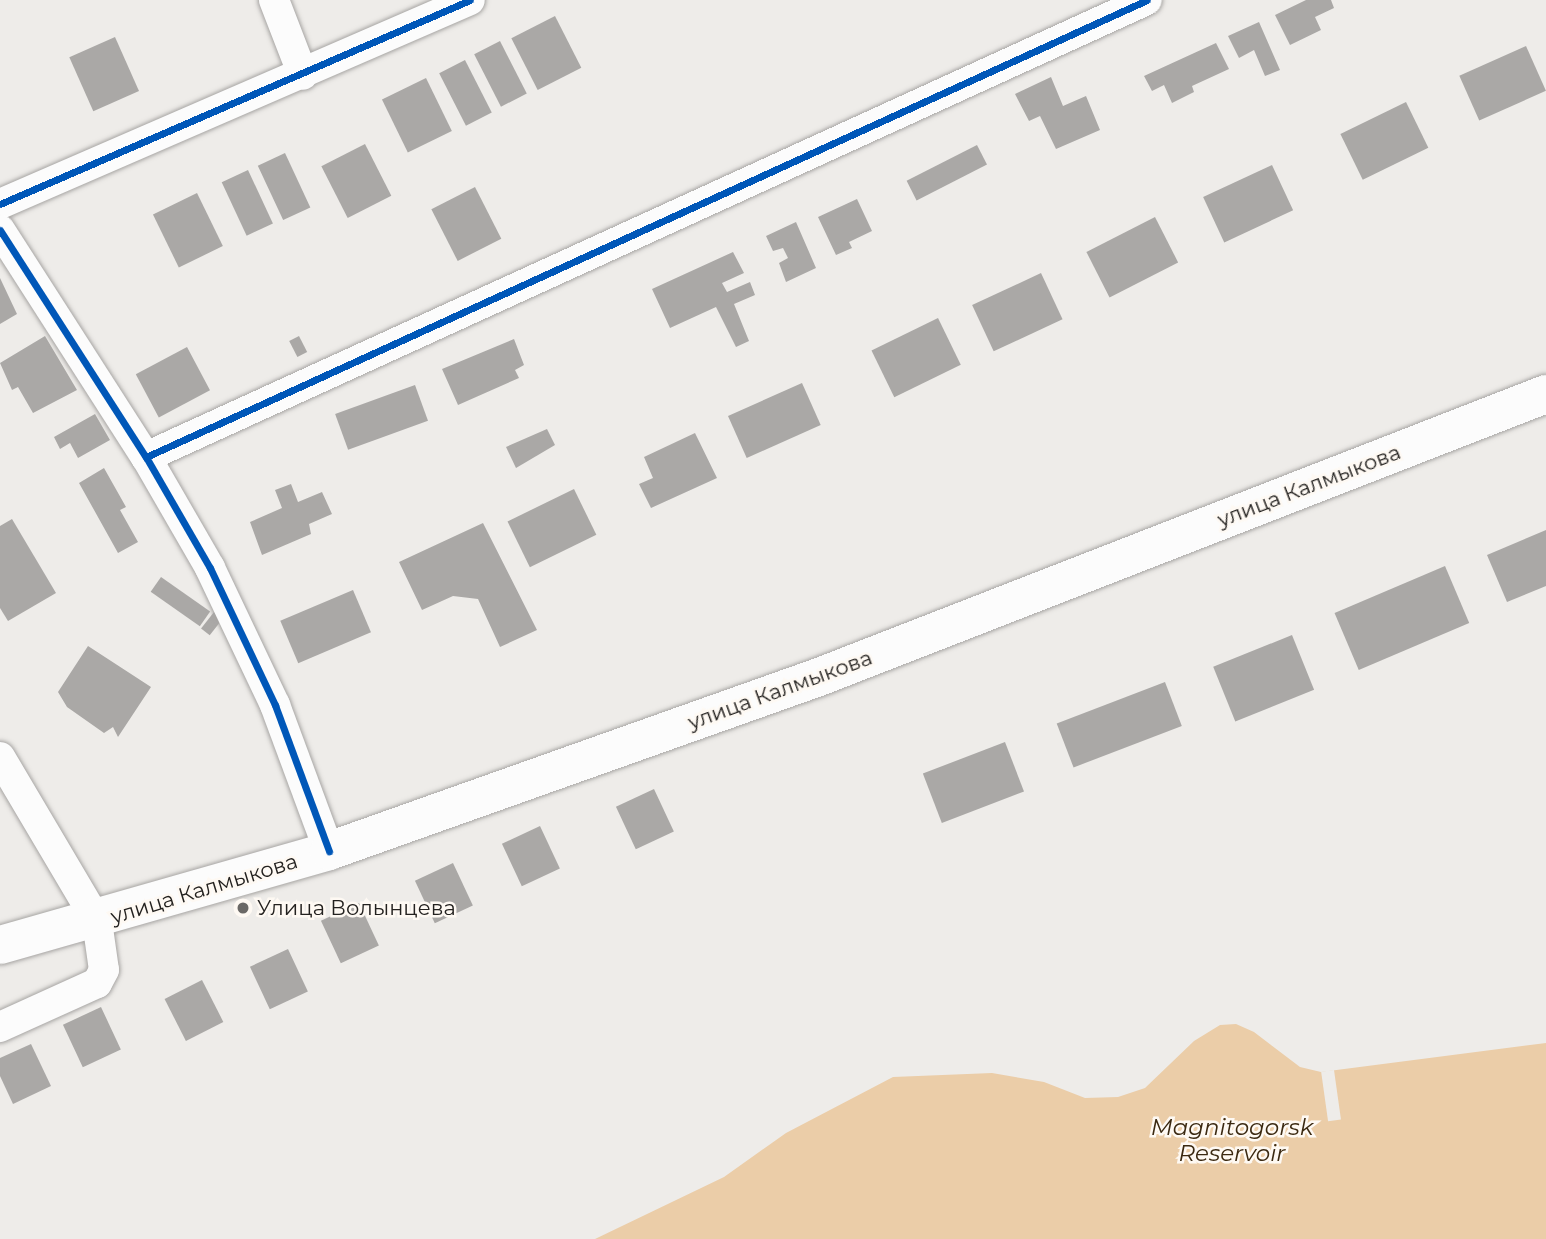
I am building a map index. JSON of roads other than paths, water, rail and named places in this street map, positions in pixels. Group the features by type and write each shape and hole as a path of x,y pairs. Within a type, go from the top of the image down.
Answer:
{"main road":[{"name":"улица Калмыкова","path":"0,945 97,921 329,852 819,677 1546,394"}],"street":[{"path":"274,0 303,75"},
{"path":"0,204 303,75 470,0"},
{"path":"146,457 1147,0"},
{"path":"0,230 146,457 241,628 329,852"},
{"path":"0,757 97,921 104,970 102,979 0,1027"}],"water":[{"name":"Magnitogorsk Reservoir","path":"1236,1024 1254,1032 1300,1067 1321,1072 1546,1043 1546,1239 595,1239 724,1177 786,1133 893,1077 992,1073 1044,1082 1085,1098 1118,1097 1145,1088 1194,1041 1220,1025"}],"place":[{"name":"Улица Волынцева","path":"243,908"}]}
